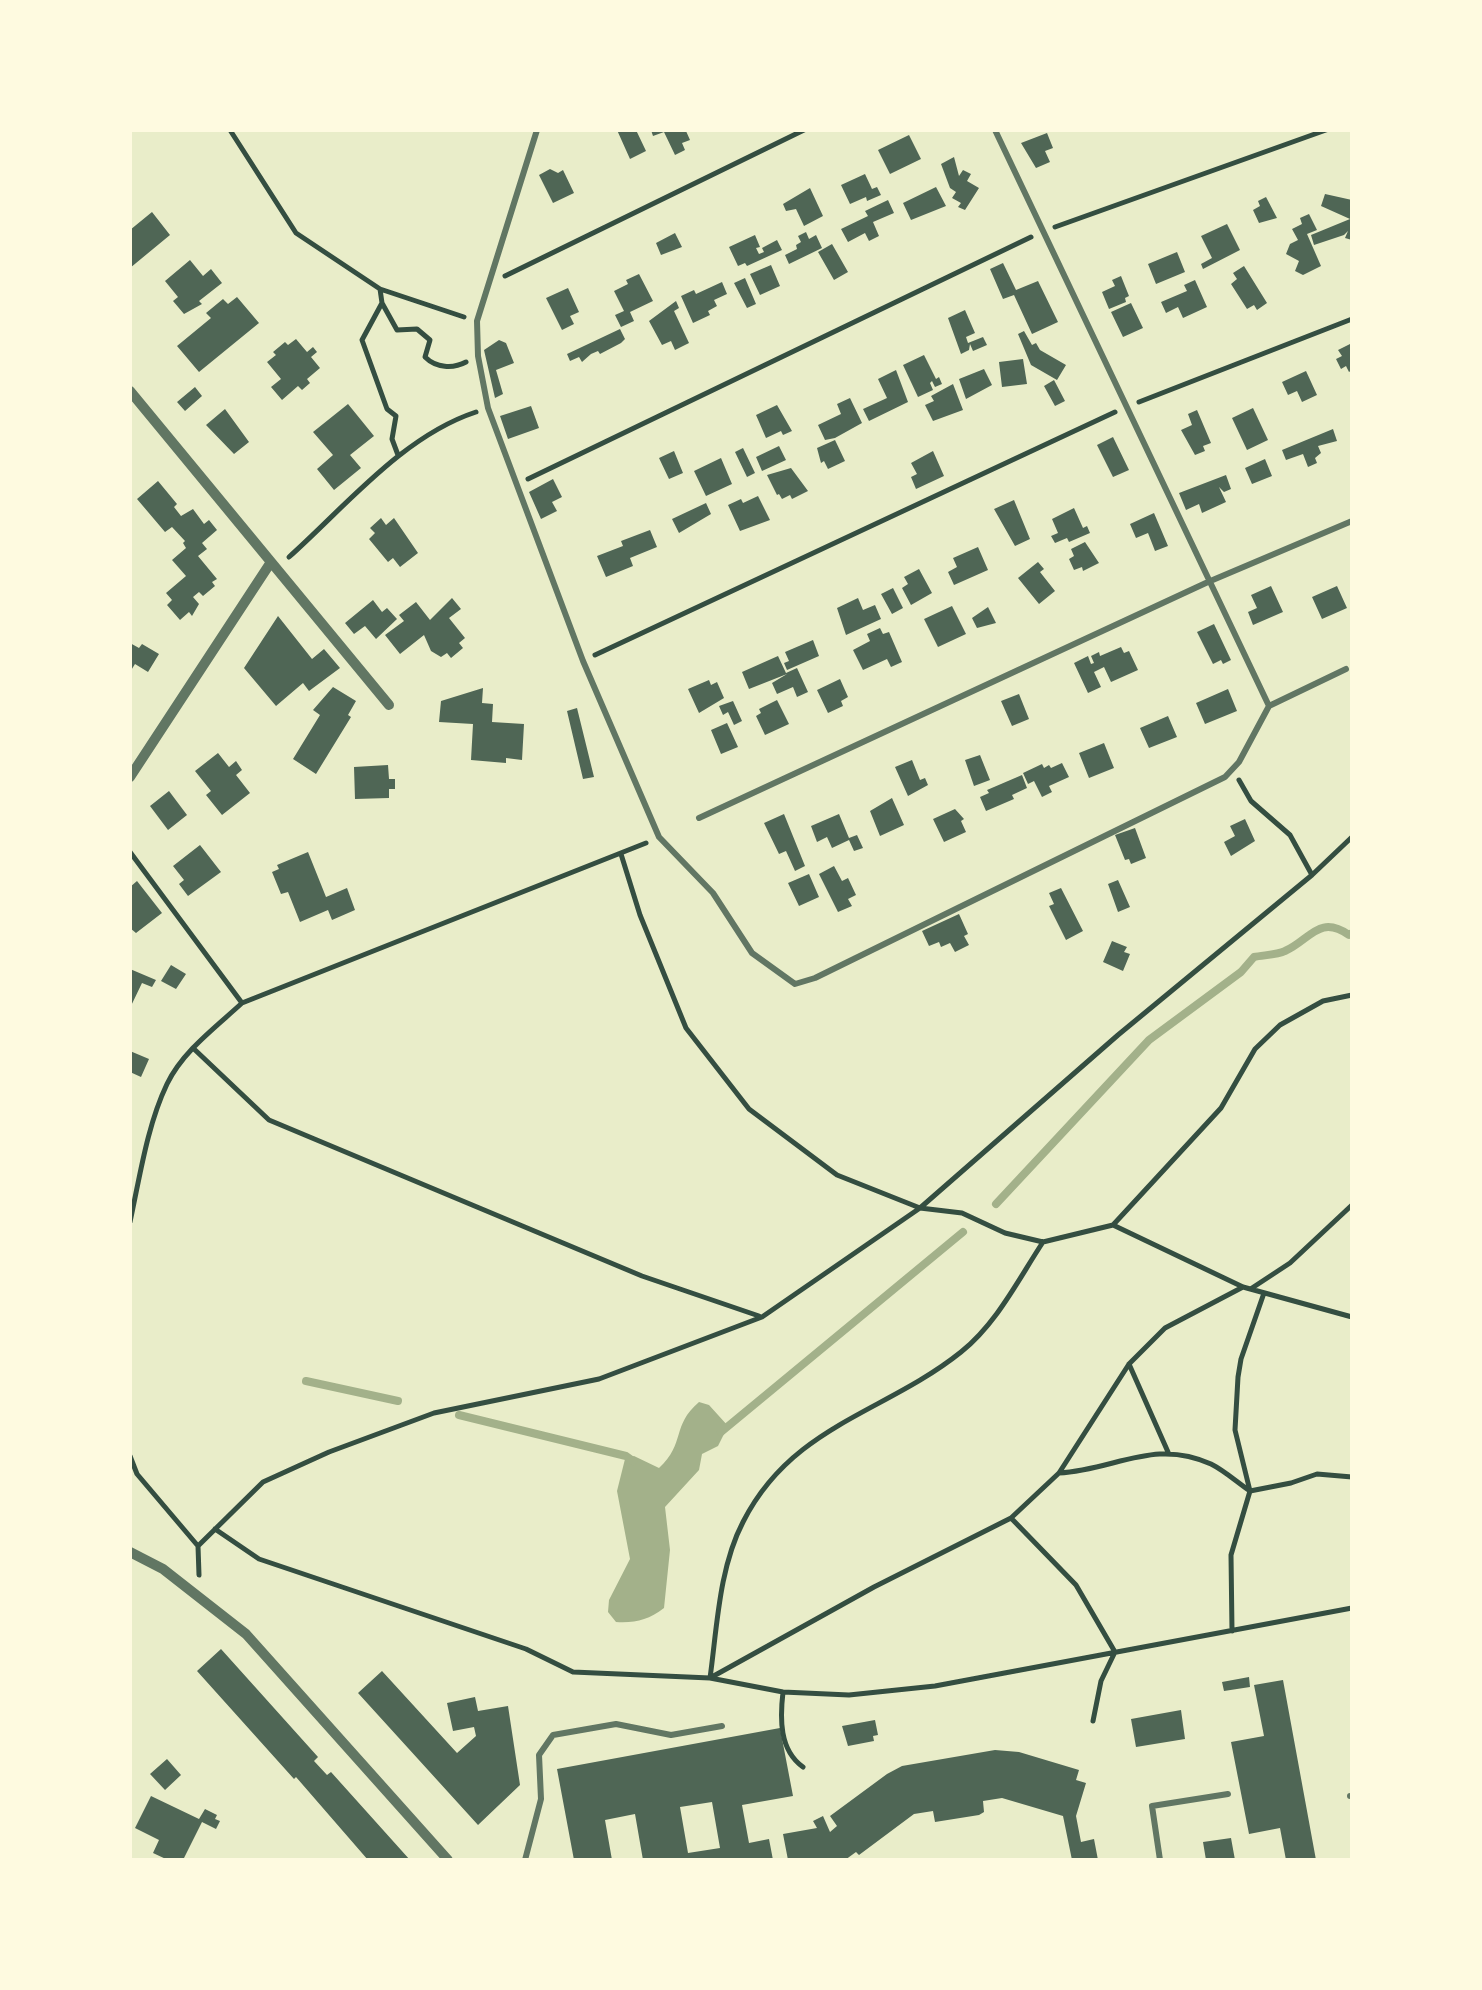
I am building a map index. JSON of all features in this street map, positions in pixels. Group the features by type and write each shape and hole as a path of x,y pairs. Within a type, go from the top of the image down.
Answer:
{"street":[{"path":"130,391 389,705"},
{"path":"130,777 271,562"},
{"path":"130,1552 163,1568 246,1634 448,1860"}],"lane":[{"path":"537,130 477,321 478,356 488,408 583,661 659,838 713,893 752,953 795,984 850,961 1225,777 1234,770 1270,706 1346,669"},
{"path":"994,130 1270,706"},
{"path":"698,818 1208,582 1352,521"},
{"path":"526,1860 541,1799 540,1755 553,1736 616,1724 671,1735 722,1726"},
{"path":"1160,1860 1152,1806 1228,1794"}],"path":[{"path":"230,130 296,233 380,289 477,321"},
{"path":"531,262 804,130"},
{"path":"1084,218 1326,130"},
{"path":"516,485 999,254"},
{"path":"380,289 382,303 397,330 416,329 430,340 425,357 432,364 456,368 478,356"},
{"path":"382,303 362,340 388,409 396,416 392,439 398,455"},
{"path":"1165,392 1352,319"},
{"path":"271,562 288,558 398,455 448,421 488,408"},
{"path":"612,646 1082,428"},
{"path":"1234,770 1252,802 1290,835 1312,875"},
{"path":"198,1546 263,1482 330,1452 434,1413 599,1379 762,1317 920,1208 1118,1035 1312,875 1352,836"},
{"path":"130,1222 148,1143 168,1082 193,1048 242,1004 659,838"},
{"path":"130,852 242,1004"},
{"path":"621,854 640,915 686,1028 748,1109 837,1174 920,1208 962,1213 1005,1233 1043,1242 1113,1225 1222,1108 1255,1050 1280,1025 1323,1000 1352,995"},
{"path":"193,1048 269,1120 642,1276 762,1317"},
{"path":"1252,1288 1290,1263 1352,1205"},
{"path":"1113,1225 1243,1286 1352,1317"},
{"path":"710,1678 733,1552 742,1524 771,1477 817,1436 962,1351 992,1320 1043,1242"},
{"path":"710,1678 874,1587 1011,1518 1059,1473 1130,1364 1165,1328 1243,1286"},
{"path":"1232,1631 1231,1555 1250,1492 1235,1430 1238,1378 1264,1292"},
{"path":"1130,1364 1168,1452"},
{"path":"1059,1473 1082,1472 1141,1454 1168,1452 1212,1464 1250,1492 1317,1474 1352,1478"},
{"path":"130,1456 136,1474 198,1546 200,1598"},
{"path":"1011,1518 1076,1585 1115,1652"},
{"path":"215,1529 260,1558 526,1649 573,1672 710,1678 783,1692 848,1695 935,1686 1352,1608"},
{"path":"1093,1721 1101,1681 1115,1652"},
{"path":"783,1692 779,1724 795,1762 804,1768"}],"shaded area":[{"path":"699,1402 709,1405 728,1426 718,1446 702,1454 699,1470 665,1507 670,1550 664,1608 641,1620 616,1622 608,1612 609,1600 630,1559 617,1491 625,1459 634,1456 659,1468 673,1451 685,1419"}],"building":[{"path":"617,130 636,130 646,151 630,159"},
{"path":"651,130 686,131 690,140 682,143 685,150 675,155 664,132 653,136"},
{"path":"1047,133 1053,148 1045,151 1050,162 1036,168 1021,143"},
{"path":"909,135 921,159 890,174 878,150"},
{"path":"954,157 959,176 963,170 971,174 967,181 979,188 965,210 952,198 956,192 950,188 941,164"},
{"path":"550,169 558,173 563,170 574,193 553,203 539,175"},
{"path":"865,174 872,189 877,187 881,195 850,204 841,185"},
{"path":"936,187 946,206 911,220 903,203"},
{"path":"810,188 823,216 804,226 796,209 786,211 783,204"},
{"path":"1325,194 1352,200 1352,240 1345,238 1348,231 1314,245 1311,235 1350,219 1321,206"},
{"path":"1266,197 1277,218 1259,223 1253,210"},
{"path":"888,200 894,213 873,222 879,236 869,241 865,233 848,242 841,229 868,216 865,211"},
{"path":"152,212 170,235 130,268 130,230"},
{"path":"1309,214 1317,230 1307,234 1321,266 1303,275 1295,271 1299,261 1286,254 1290,244 1298,240 1292,229"},
{"path":"1227,224 1240,250 1203,269 1201,264 1212,258 1201,236"},
{"path":"806,232 809,239 816,235 822,248 789,264 785,255 797,249 801,242 798,236"},
{"path":"675,233 682,247 661,255 656,243"},
{"path":"755,235 759,254 777,240 782,250 747,266 738,266 729,247"},
{"path":"832,244 848,272 834,280 818,252"},
{"path":"1177,252 1185,272 1156,284 1148,264"},
{"path":"190,260 203,276 211,269 222,283 199,301 202,304 184,314 173,301 178,297 165,281"},
{"path":"1003,263 1016,290 1038,281 1058,322 1032,334 1014,295 1003,299 990,269"},
{"path":"771,265 780,286 760,295 750,274"},
{"path":"1244,266 1267,303 1257,310 1254,305 1247,309 1231,284 1237,279 1233,273"},
{"path":"639,274 653,301 630,312 634,321 621,327 615,315 624,311 614,291"},
{"path":"1121,276 1129,296 1126,302 1109,309 1102,292 1115,286 1112,280"},
{"path":"745,278 756,304 747,308 734,283"},
{"path":"1195,280 1207,307 1183,318 1178,307 1166,313 1161,302 1187,291 1184,285"},
{"path":"722,282 727,294 714,300 717,306 708,311 710,315 693,323 681,296"},
{"path":"568,288 579,312 570,316 574,324 562,330 546,298"},
{"path":"237,297 259,323 199,372 177,346 211,318 206,313 223,299 228,304"},
{"path":"676,301 679,308 674,311 689,343 675,350 671,341 662,345 649,321"},
{"path":"1131,303 1143,328 1123,337 1111,312"},
{"path":"965,310 975,333 966,337 968,343 983,337 987,345 973,351 970,344 969,350 961,354 948,318"},
{"path":"620,329 625,339 621,343 600,354 591,354 582,362 579,357 570,361 567,354"},
{"path":"1024,331 1032,345 1036,343 1040,350 1066,365 1057,380 1031,365 1018,334"},
{"path":"296,339 307,352 313,347 317,352 311,357 320,368 307,379 310,383 302,390 298,386 282,400 271,387 281,379 267,362 285,342 288,345"},
{"path":"499,340 506,343 514,363 496,370 503,394 495,398 484,350"},
{"path":"1352,343 1349,372 1346,366 1341,369 1336,359 1342,356 1338,350"},
{"path":"924,355 942,384 935,387 932,381 933,390 918,397 903,365"},
{"path":"1023,359 1027,384 1002,387 999,362"},
{"path":"984,369 992,385 966,399 959,379"},
{"path":"896,370 908,402 869,421 863,409 887,398 878,379"},
{"path":"1306,371 1317,395 1302,402 1297,391 1288,395 1282,382"},
{"path":"1054,380 1065,401 1055,406 1044,386"},
{"path":"953,384 963,410 933,421 925,405 934,401 931,396"},
{"path":"195,387 202,396 185,411 177,402"},
{"path":"850,398 862,423 825,440 818,425 841,414 837,404"},
{"path":"348,404 374,436 350,455 361,468 334,490 317,469 333,455 313,432"},
{"path":"777,405 792,431 766,438 756,415"},
{"path":"531,406 539,428 508,439 500,416"},
{"path":"1253,408 1268,440 1247,450 1232,418"},
{"path":"225,409 249,442 234,454 206,425"},
{"path":"1197,410 1211,443 1195,455 1181,430 1192,425 1188,414"},
{"path":"1333,429 1337,441 1318,446 1321,453 1315,458 1317,463 1308,467 1303,454 1286,460 1282,450"},
{"path":"1113,437 1129,470 1113,477 1097,445"},
{"path":"835,440 845,461 828,469 824,461 821,463 817,448"},
{"path":"779,446 786,460 762,471 756,457"},
{"path":"743,448 755,473 747,477 735,452"},
{"path":"674,451 683,473 669,479 659,458"},
{"path":"933,451 944,476 916,489 911,477 917,474 911,463"},
{"path":"721,458 732,484 706,496 694,471"},
{"path":"1265,459 1272,476 1252,484 1245,468"},
{"path":"791,468 808,491 782,499 767,475"},
{"path":"1226,475 1231,489 1224,492 1219,487 1226,502 1202,513 1199,504 1186,510 1179,493"},
{"path":"553,479 562,497 552,502 557,511 541,519 529,492"},
{"path":"158,481 177,504 174,507 181,516 193,509 204,524 209,520 217,530 202,543 207,549 198,556 217,579 212,582 215,586 203,596 199,592 193,597 199,604 192,616 189,612 180,620 167,605 172,600 166,593 186,576 172,560 186,548 185,541 172,527 165,532 137,499"},
{"path":"758,496 770,520 740,531 728,505"},
{"path":"1014,500 1030,539 1015,546 994,509"},
{"path":"706,503 711,514 679,533 672,519"},
{"path":"1074,508 1083,528 1087,526 1090,533 1055,543 1051,536 1058,533 1052,519"},
{"path":"1154,513 1168,546 1155,551 1148,533 1136,538 1130,524"},
{"path":"381,518 386,525 394,518 418,553 400,567 393,558 388,562 369,539 375,533 370,528"},
{"path":"650,530 657,547 630,558 633,566 606,577 597,556"},
{"path":"1085,542 1099,563 1083,571 1082,567 1074,570 1069,559 1074,556 1071,549"},
{"path":"978,547 988,570 954,585 948,572 957,567 953,558"},
{"path":"1038,562 1044,569 1040,572 1055,591 1039,604 1018,578"},
{"path":"919,569 932,593 911,605 902,588 908,584 904,577"},
{"path":"1271,586 1283,612 1253,625 1248,612 1257,608 1251,595"},
{"path":"1337,586 1347,608 1322,619 1312,597"},
{"path":"893,588 903,608 892,614 881,594"},
{"path":"452,598 461,609 449,618 465,638 459,643 463,648 451,658 447,653 441,657 431,651 424,635 400,654 385,635 404,621 399,615 416,602 430,620"},
{"path":"858,598 863,610 875,605 881,619 846,635 837,608"},
{"path":"373,600 382,612 387,608 397,619 376,639 365,626 354,634 345,623"},
{"path":"952,606 966,634 938,647 924,619"},
{"path":"988,607 996,623 977,628 972,618"},
{"path":"278,616 312,659 324,649 340,668 309,691 303,683 276,706 244,668"},
{"path":"1214,624 1231,660 1223,664 1221,660 1213,664 1197,632"},
{"path":"880,628 883,634 889,632 902,662 891,667 887,659 863,670 853,650 870,641 867,634"},
{"path":"813,640 819,656 787,670 785,652"},
{"path":"130,643 139,648 142,644 159,654 148,672 135,664 130,672"},
{"path":"1121,647 1124,653 1129,651 1138,670 1111,682 1104,667 1094,672 1101,687 1088,693 1074,663 1088,656 1094,663 1091,656"},
{"path":"778,656 786,673 797,668 808,692 797,697 793,687 777,694 772,683 787,674 749,689 742,672"},
{"path":"840,679 848,697 841,701 843,706 828,713 817,690"},
{"path":"709,680 711,685 717,682 724,698 699,713 688,689"},
{"path":"333,687 356,701 348,715 351,717 316,774 293,759 320,715 313,710"},
{"path":"483,688 482,703 493,704 492,722 524,724 522,760 471,760 473,724 439,722 441,701"},
{"path":"1228,689 1237,711 1205,724 1196,703"},
{"path":"1019,694 1029,719 1012,726 1001,701"},
{"path":"777,700 789,724 765,735 756,716 761,713 759,709"},
{"path":"733,701 742,721 734,725 728,712 723,715 719,706"},
{"path":"577,708 594,777 583,779 567,711"},
{"path":"1168,716 1177,737 1149,748 1140,728"},
{"path":"727,723 738,747 721,754 711,730"},
{"path":"1104,743 1114,768 1089,778 1079,753"},
{"path":"218,753 229,767 236,761 242,770 236,775 250,793 222,815 206,795 211,791 195,771"},
{"path":"980,755 990,780 974,786 965,760"},
{"path":"912,760 920,780 925,778 928,785 908,796 895,767"},
{"path":"1062,763 1069,777 1049,786 1052,792 1042,797 1034,781 1028,784 1023,773 1042,764 1051,768"},
{"path":"388,765 389,779 395,779 395,789 389,789 389,798 355,799 354,767"},
{"path":"1022,775 1027,788 1012,795 1014,799 986,811 980,797 989,793 987,790"},
{"path":"169,791 187,815 168,830 150,806"},
{"path":"892,798 904,825 880,836 870,811"},
{"path":"955,809 964,819 961,821 966,832 944,842 933,819"},
{"path":"784,814 805,866 795,871 786,851 779,854 764,823"},
{"path":"839,814 849,838 857,835 863,848 854,851 849,840 832,848 827,837 817,842 811,826"},
{"path":"1245,819 1255,841 1231,856 1224,842 1235,836 1230,826"},
{"path":"1135,828 1146,858 1131,864 1129,859 1125,860 1115,835"},
{"path":"200,845 221,872 188,896 179,884 184,880 173,866"},
{"path":"308,852 326,897 347,888 355,910 332,920 328,910 300,922 288,892 281,894 272,872 279,869 277,865"},
{"path":"834,866 842,881 848,878 856,895 848,899 852,906 838,912 819,874"},
{"path":"809,874 819,897 799,906 788,883"},
{"path":"1118,880 1130,907 1118,912 1108,884"},
{"path":"137,881 162,913 136,933 130,928 130,887"},
{"path":"1061,888 1083,931 1066,940 1049,906 1054,904 1049,893"},
{"path":"959,914 969,945 955,952 950,943 929,946 922,931"},
{"path":"1112,941 1127,947 1124,952 1130,954 1123,971 1103,962"},
{"path":"171,965 186,974 176,989 161,981"},
{"path":"130,969 156,980 152,987 142,983 130,1008"},
{"path":"130,1051 149,1059 141,1077 130,1072"},
{"path":"221,1649 318,1757 314,1761 327,1775 331,1772 410,1860 368,1860 197,1671"},
{"path":"382,1671 457,1753 476,1736 474,1727 453,1731 447,1703 475,1697 478,1711 508,1706 520,1785 478,1825 358,1693"},
{"path":"1249,1677 1250,1687 1224,1691 1222,1682"},
{"path":"1283,1680 1316,1860 1286,1860 1280,1828 1249,1834 1231,1742 1264,1736 1254,1685"},
{"path":"1181,1710 1185,1739 1136,1747 1131,1719"},
{"path":"875,1720 878,1735 873,1736 874,1741 848,1746 842,1726"},
{"path":"780,1728 793,1796 742,1805 749,1843 769,1839 773,1860 643,1860 635,1814 605,1820 612,1860 574,1860 557,1769","holes":["712,1802 720,1848 688,1853 680,1807"]},
{"path":"995,1750 1019,1752 1079,1770 1076,1780 1086,1783 1076,1816 1081,1842 1094,1839 1098,1860 1072,1860 1063,1816 1002,1798 983,1801 984,1812 979,1815 935,1822 933,1811 914,1814 859,1855 856,1852 845,1860 788,1860 783,1834 817,1828 813,1821 823,1816 830,1832 837,1826 830,1816 902,1766"},
{"path":"167,1759 181,1775 165,1790 150,1774"},
{"path":"151,1796 199,1819 205,1809 220,1821 216,1829 202,1822 183,1860 168,1860 153,1853 159,1840 135,1828"},
{"path":"1231,1838 1235,1860 1206,1860 1203,1842"}],"waterway":[{"path":"996,1204 1149,1040 1241,972 1254,957 1285,951 1322,928 1352,933"},
{"path":"721,1432 963,1232"},
{"path":"306,1381 398,1401"},
{"path":"459,1415 626,1456 633,1461"}]}
